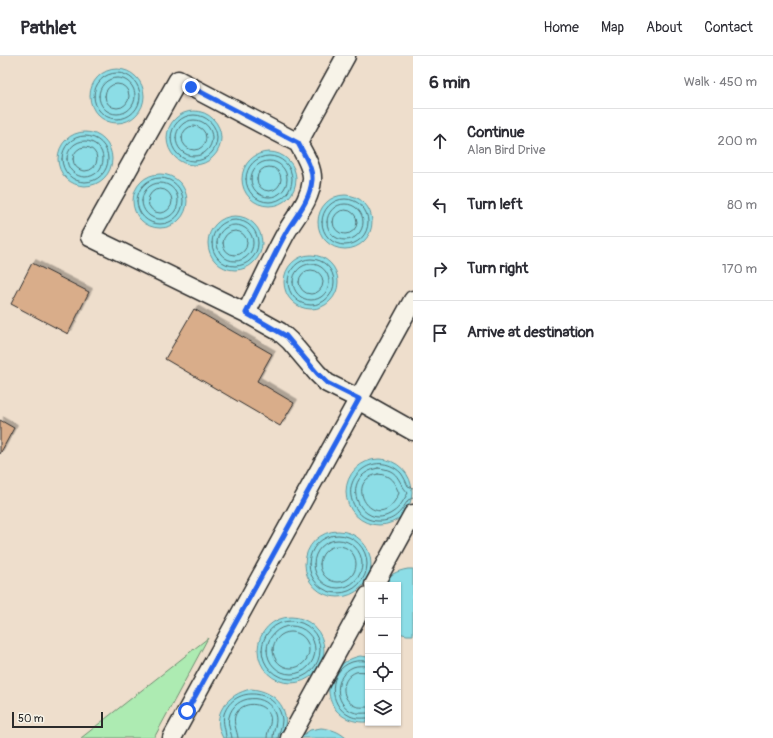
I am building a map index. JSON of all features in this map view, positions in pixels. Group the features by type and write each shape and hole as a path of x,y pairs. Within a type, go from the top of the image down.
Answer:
{"street":[{"path":"298,143 346,56"},
{"path":"246,313 287,231 304,206 310,193 313,178 308,161 298,143 178,80 90,237 246,313 286,336 327,383 413,431"},
{"path":"172,738 413,300"},
{"path":"376,582 413,514"},
{"path":"290,738 365,601"}],"green space":[{"path":"208,638 154,738 81,738"}],"water":[{"path":"112,69 122,69 132,73 140,81 144,91 144,101 140,111 132,119 122,123 112,123 102,119 94,111 90,101 90,91 94,81 102,73"},
{"path":"189,111 199,111 209,115 217,123 221,133 221,143 217,153 209,161 199,165 189,165 179,161 171,153 167,143 167,133 171,123 179,115"},
{"path":"80,132 90,132 100,136 108,144 112,154 112,164 108,174 100,182 90,186 80,186 70,182 62,174 58,164 58,154 62,144 70,136"},
{"path":"264,152 274,152 284,156 292,164 296,174 296,184 292,194 284,202 274,206 264,206 254,202 246,194 242,184 242,174 246,164 254,156"},
{"path":"155,174 165,174 175,178 183,186 187,196 187,206 183,216 175,224 165,228 155,228 145,224 137,216 133,206 133,196 137,186 145,178"},
{"path":"340,195 350,195 360,199 368,207 372,217 372,227 368,237 360,245 350,249 340,249 330,245 322,237 318,227 318,217 322,207 330,199"},
{"path":"230,216 240,216 250,220 258,228 262,238 262,248 258,258 250,266 240,270 230,270 220,266 212,258 208,248 208,238 212,228 220,220"},
{"path":"306,255 316,255 326,259 334,267 338,277 338,287 334,297 326,305 316,309 306,309 296,305 288,297 284,287 284,277 288,267 296,259"},
{"path":"379,459 392,461 407,474 410,479 412,492 410,505 397,520 392,523 379,525 366,523 351,510 348,505 346,492 348,479 361,464 366,461"},
{"path":"338,531 351,533 366,546 369,551 371,564 369,577 356,592 351,595 338,597 325,595 310,582 307,577 305,564 307,551 320,536 325,533"},
{"path":"413,569 413,635 401,634 401,582 384,582 393,574 400,571"},
{"path":"291,617 304,619 314,627 322,637 324,650 322,663 314,673 304,681 291,683 278,681 268,673 260,663 258,650 260,637 268,627 278,619"},
{"path":"360,656 365,657 365,722 352,720 340,714 333,705 329,694 330,682 335,671 345,662"},
{"path":"251,689 268,694 281,704 284,712 285,729 281,738 223,738 219,729 219,721 223,707 235,696"},
{"path":"321,728 334,731 346,738 299,738 310,730"}],"building":[{"path":"32,263 89,292 68,334 11,304"},
{"path":"194,309 272,354 257,381 294,403 280,426 165,359"},
{"path":"0,420 14,428 0,454"}],"route":[{"path":"187,711 359,399 327,383 286,336 246,313 287,231 304,206 310,193 313,178 308,161 298,143 191,87"}]}
